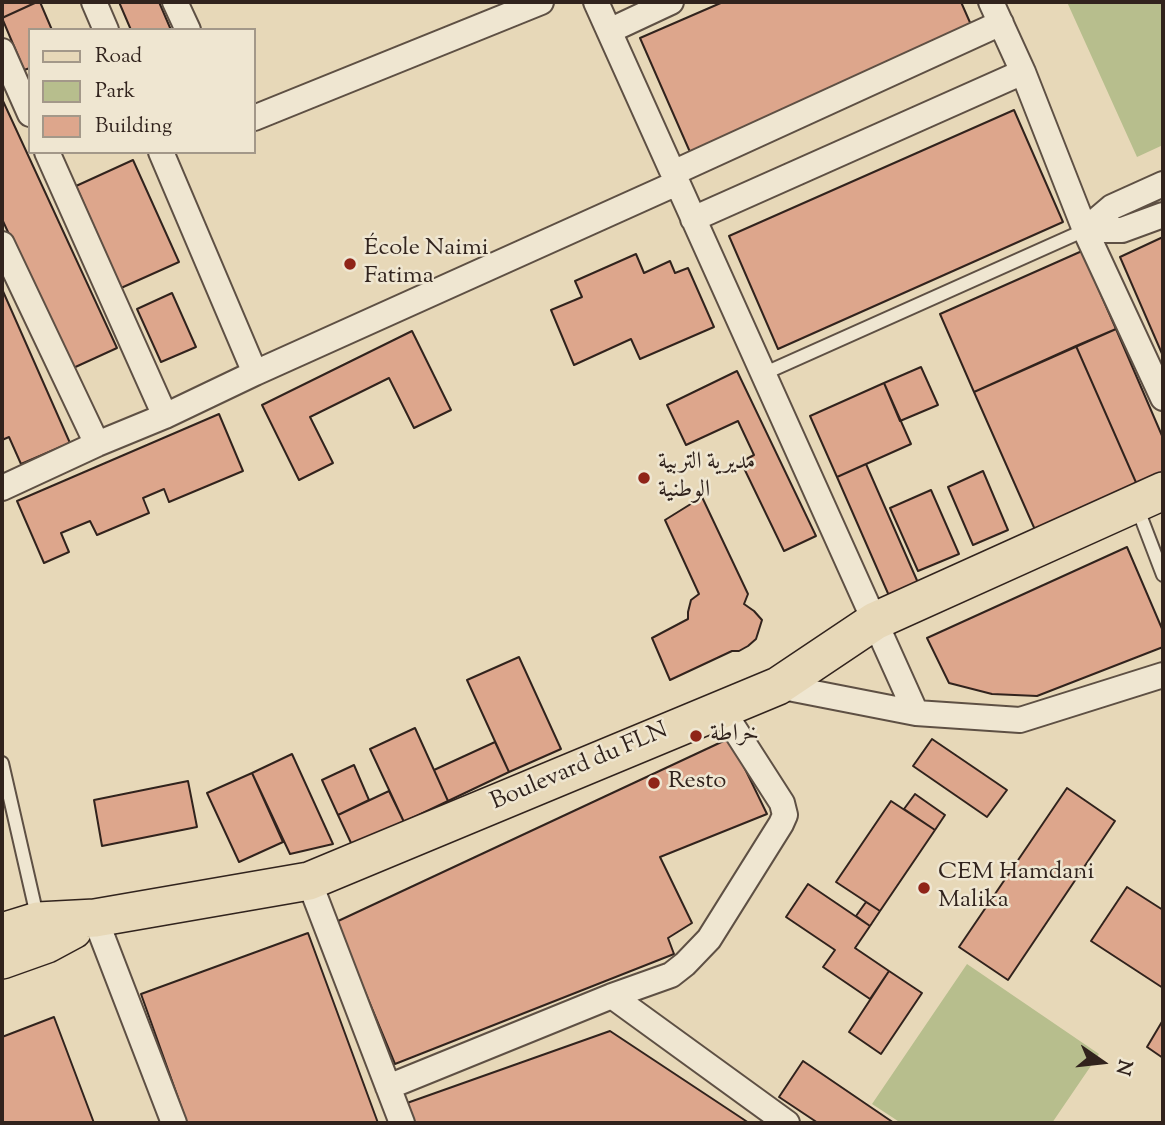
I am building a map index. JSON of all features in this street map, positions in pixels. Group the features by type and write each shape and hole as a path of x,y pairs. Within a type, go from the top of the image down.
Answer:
{"main road":[{"name":"Boulevard du FLN","path":"2,932 38,921 95,918 309,881 778,686 875,621 1149,498"},
{"path":"2,960 47,944 95,918"}],"street":[{"path":"94,2 105,28"},
{"path":"175,2 186,28"},
{"path":"256,117 541,2"},
{"path":"596,2 916,713"},
{"path":"609,31 671,2"},
{"path":"2,486 165,416 675,178 996,12 1023,72 1085,230 1163,398"},
{"path":"2,51 28,110"},
{"path":"694,219 1023,72"},
{"path":"48,154 165,416"},
{"path":"168,155 255,373"},
{"path":"1085,230 1112,207 1163,184"},
{"path":"1085,230 1122,230 1163,215"},
{"path":"2,244 97,444"},
{"path":"778,686 916,713 1020,720 1163,676"},
{"path":"388,1087 611,996 671,975 709,939 785,815 782,803 721,708"},
{"path":"309,881 402,1123"},
{"path":"95,918 174,1123"},
{"path":"611,996 788,1123"}],"lane":[{"path":"764,374 1085,230"},
{"path":"1149,498 1163,575"},
{"path":"2,763 38,921"}],"green space":[{"path":"1067,2 1163,2 1163,145 1137,157"},
{"path":"967,964 1099,1054 1052,1123 901,1123 872,1104"}],"building":[{"path":"2,2 37,2 2,18"},
{"path":"40,2 51,28 28,28 28,69 24,70 2,18"},
{"path":"119,2 159,2 170,28 130,28"},
{"path":"723,2 961,2 972,27 690,152 640,38"},
{"path":"2,101 117,348 71,369 2,219"},
{"path":"1014,110 1063,222 778,349 729,236"},
{"path":"133,160 179,262 121,288 76,186"},
{"path":"1163,237 1163,356 1120,257"},
{"path":"1082,251 1116,329 974,392 940,314"},
{"path":"636,254 644,273 670,261 675,273 688,268 714,327 640,359 631,339 574,365 551,310 582,297 575,281"},
{"path":"2,289 70,443 21,464 9,437 2,440"},
{"path":"172,293 196,347 161,362 137,309"},
{"path":"1116,329 1163,438 1163,476 1138,487 1076,346"},
{"path":"412,331 451,410 414,428 389,378 310,417 333,463 299,480 262,405"},
{"path":"1076,346 1138,487 1036,532 974,392"},
{"path":"921,367 938,405 900,421 884,383"},
{"path":"737,371 816,536 784,551 741,462 754,455 738,421 686,445 667,405"},
{"path":"884,383 911,444 837,477 810,416"},
{"path":"219,414 243,471 169,502 164,489 143,498 149,513 97,535 90,521 61,533 69,552 44,563 17,501"},
{"path":"866,464 919,585 890,598 837,477"},
{"path":"983,471 1008,530 973,545 948,487"},
{"path":"931,490 959,554 918,571 890,508"},
{"path":"702,497 748,594 744,604 762,620 756,639 748,646 670,680 652,638 688,619 691,600 699,594 665,520"},
{"path":"1127,547 1163,631 1163,647 1037,696 992,694 949,683 927,638"},
{"path":"519,657 561,749 509,772 467,680"},
{"path":"415,728 448,801 404,822 370,749"},
{"path":"730,738 767,814 660,857 692,923 668,938 674,954 395,1064 336,922"},
{"path":"932,739 1007,790 987,817 913,766"},
{"path":"495,742 509,772 448,801 434,770"},
{"path":"292,754 333,844 290,854 252,773"},
{"path":"354,765 369,800 338,815 322,780"},
{"path":"252,773 283,842 239,862 207,793"},
{"path":"188,781 197,827 102,846 94,800"},
{"path":"1067,788 1115,821 1008,980 959,947"},
{"path":"389,791 404,822 352,845 338,815"},
{"path":"915,794 945,815 935,830 904,809"},
{"path":"891,801 935,830 880,911 836,882"},
{"path":"808,884 870,926 855,948 889,971 870,999 823,967 835,950 786,917"},
{"path":"1127,887 1163,910 1163,988 1091,941"},
{"path":"866,902 880,911 870,926 856,916"},
{"path":"308,933 378,1123 187,1123 141,994"},
{"path":"889,971 922,993 881,1054 849,1032"},
{"path":"54,1017 94,1123 2,1123 2,1037"},
{"path":"1163,1020 1163,1058 1147,1047"},
{"path":"610,1031 749,1123 415,1123 407,1103"},
{"path":"803,1061 894,1123 818,1123 779,1097"}],"place":[{"name":"École Naimi Fatima","path":"350,264"},
{"name":"مديرية التربية الوطنية","path":"644,478"},
{"name":"خراطة","path":"696,736"},
{"name":"Resto","path":"654,783"},
{"name":"CEM Hamdani Malika","path":"924,888"}]}
